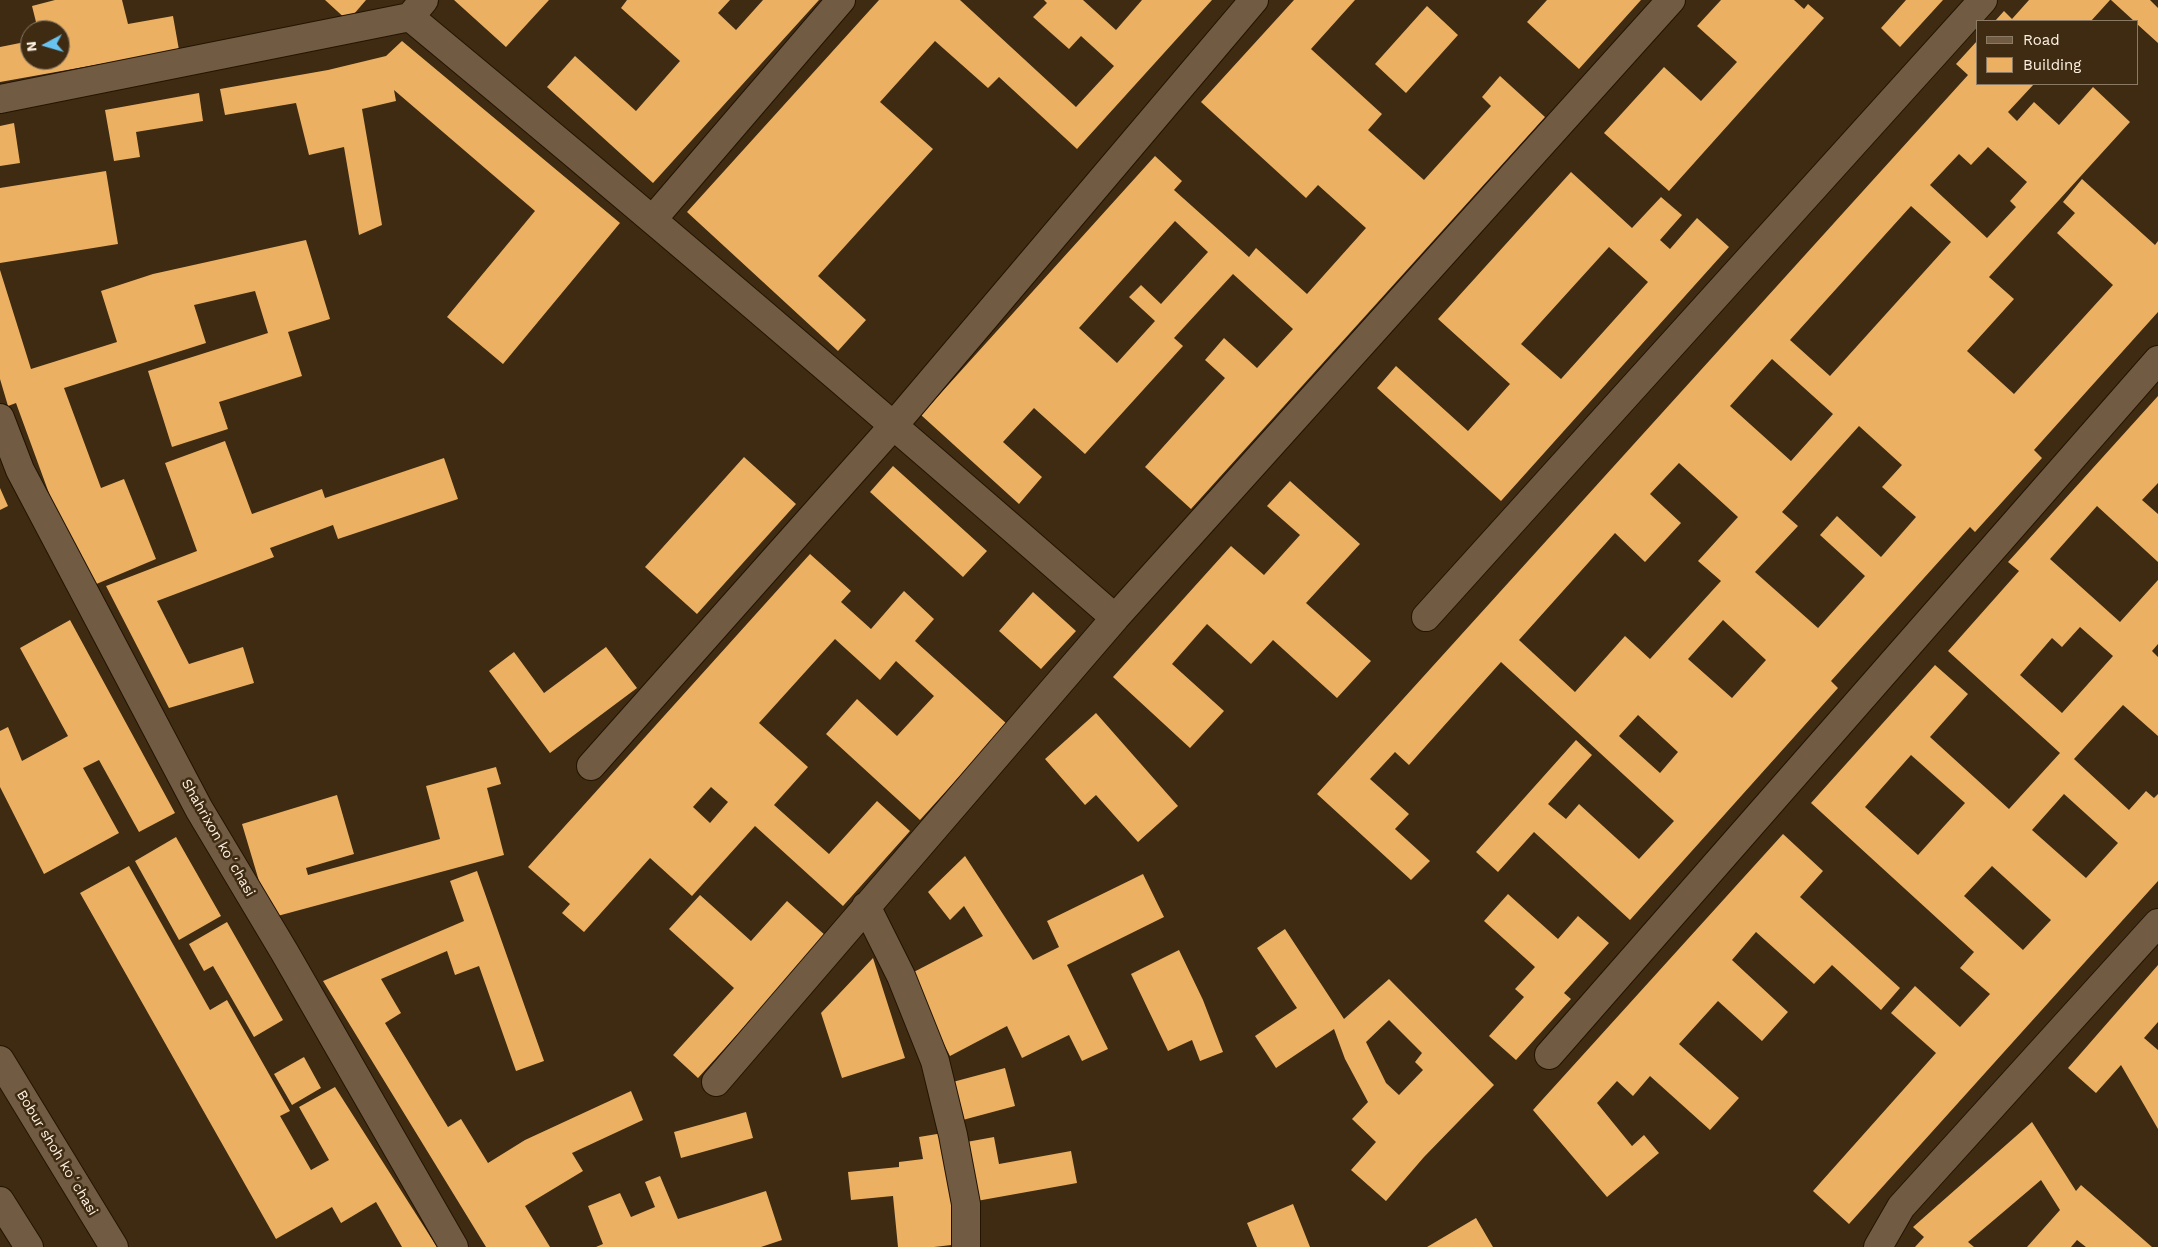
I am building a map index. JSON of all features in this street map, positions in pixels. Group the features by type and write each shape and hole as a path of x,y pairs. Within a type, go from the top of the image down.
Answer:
{"street":[{"path":"653,219 840,0"},
{"path":"590,766 894,425 1254,0"},
{"path":"716,1082 1115,618 1671,0"},
{"path":"1426,617 1982,0"},
{"path":"0,98 417,9 653,219 894,425 1115,618"},
{"path":"1550,1055 2158,360"},
{"name":"Shahrixon koʻchasi","path":"0,418 20,470 199,809 285,953 454,1247"},
{"path":"866,906 901,976 934,1061 953,1135 966,1204 966,1247"},
{"path":"1878,1247 1901,1207 2158,922"},
{"name":"Bobur shoh koʻchasi","path":"0,1060 114,1247"},
{"path":"0,1201 29,1247"}],"building":[{"path":"55,0 122,0 128,24 173,16 179,50 70,69 70,20 36,20 32,6"},
{"path":"325,0 366,0 348,21"},
{"path":"454,0 549,0 506,47"},
{"path":"627,0 730,0 718,13 736,30 763,0 819,0 653,183 547,87 575,56 636,111 680,61 621,8"},
{"path":"879,0 960,0 1076,107 1114,66 1081,36 1069,49 1033,17 1047,3 1044,0 1083,0 1116,30 1142,0 1212,0 1077,149 999,77 988,88 935,41 880,102 933,149 818,276 866,320 838,351 687,212"},
{"path":"1294,0 1355,0 1311,49 1382,114 1368,130 1424,180 1491,106 1482,97 1500,76 1545,117 1191,509 1145,467 1225,378 1205,360 1224,338 1257,368 1293,329 1233,274 1174,338 1183,346 1085,454 1034,408 1003,442 1042,477 1019,504 921,415 1155,156 1182,181 1174,190 1249,257 1256,248 1307,294 1366,228 1318,185 1306,198 1201,102","holes":["1175,221 1208,252 1161,304 1141,285 1129,297 1155,321 1117,363 1079,328"]},
{"path":"1547,0 1641,0 1579,69 1527,22"},
{"path":"1721,0 1794,0 1804,9 1808,4 1824,18 1669,191 1604,133 1664,67 1701,101 1737,62 1697,26"},
{"path":"1906,0 1943,0 1900,47 1881,28"},
{"path":"2029,0 2110,0 2092,20 1996,20 2004,11 2012,19"},
{"path":"2111,0 2150,0 2158,8 2158,43 2138,25 2138,20 2133,20"},
{"path":"1427,6 1458,35 1406,93 1375,64"},
{"path":"402,41 620,223 503,364 447,317 535,211 394,90 396,101 362,109 382,225 359,235 344,147 309,155 296,103 225,115 220,89 328,70 386,56"},
{"path":"1976,42 1976,85 2033,85 2008,112 2017,121 2034,102 2059,125 2093,87 2130,122 1989,277 2014,299 1967,351 2014,394 2113,285 2057,233 2075,213 2063,202 2082,179 2155,245 2158,241 2158,312 2034,450 2042,458 1975,532 1970,527 1831,681 1838,688 1630,920 1534,832 1498,872 1476,852 1576,740 1592,755 1548,804 1566,819 1579,804 1639,859 1674,821 1501,662 1409,765 1395,752 1370,779 1409,814 1395,829 1430,861 1411,880 1317,794 1968,75 1956,64","holes":["1988,147 2027,182 2010,201 2016,207 1987,238 1930,185 1959,154 1971,165","1911,206 1951,242 1830,376 1790,340","1772,359 1833,414 1791,461 1730,406","1859,426 1902,465 1882,487 1916,517 1881,557 1837,516 1820,535 1865,576 1818,628 1755,572 1798,526 1782,512","1679,463 1738,517 1698,561 1721,581 1650,659 1625,636 1575,692 1519,640 1615,533 1645,562 1681,523 1650,494","1723,620 1766,660 1732,698 1688,659","1638,715 1678,752 1660,773 1619,736"]},
{"path":"20,43 20,70 67,70 0,82 0,47"},
{"path":"199,93 203,121 136,132 140,157 114,161 105,110"},
{"path":"14,123 20,163 0,166 0,126"},
{"path":"106,171 118,244 0,263 0,188"},
{"path":"1571,172 1632,228 1661,197 1682,215 1660,240 1670,249 1697,218 1729,247 1501,501 1377,388 1396,366 1468,431 1510,384 1438,319","holes":["1609,247 1648,282 1561,379 1521,344"]},
{"path":"306,240 330,319 288,332 302,376 219,402 228,429 172,447 148,371 268,333 255,291 194,305 206,343 64,388 101,488 124,479 156,559 94,585 54,507 16,403 8,406 0,379 0,270 31,369 117,342 101,291 153,274"},
{"path":"2158,396 2158,483 2142,500 2158,514 2158,562 2097,506 2050,559 2120,622 2158,580 2158,644 2152,651 2158,657 2158,736 2123,705 2074,759 2129,810 2146,791 2154,798 2158,794 2158,881 1849,1224 1813,1191 1936,1053 1891,1013 1915,986 1960,1027 1990,994 1960,968 1974,952 1811,803 1935,665 1968,694 1930,737 2009,809 2060,753 1948,651 2019,571 2008,562","holes":["2080,627 2113,656 2062,713 2020,675 2052,638 2062,647","1911,755 1965,803 1918,855 1865,807","2064,794 2118,843 2086,878 2032,830","1992,866 2051,920 2023,950 1964,896"]},
{"path":"225,441 252,514 322,489 325,498 444,458 458,499 338,539 333,525 270,548 274,557 157,601 189,664 243,647 254,683 169,708 106,586 197,551 165,463"},
{"path":"744,457 796,504 697,614 645,567"},
{"path":"893,466 987,551 963,577 870,492"},
{"path":"1290,481 1360,544 1306,603 1371,661 1337,698 1273,640 1251,664 1207,624 1172,664 1224,711 1190,748 1113,677 1231,546 1264,575 1300,535 1267,506"},
{"path":"0,488 8,506 0,510"},
{"path":"810,554 851,591 841,602 871,629 904,591 934,619 915,641 1007,724 920,820 826,734 857,699 897,736 934,696 896,661 880,680 835,639 759,723 808,767 774,805 829,854 877,801 910,831 843,906 755,826 692,896 650,858 584,932 562,913 570,904 528,867","holes":["711,787 728,802 710,823 693,807"]},
{"path":"1033,592 1076,631 1041,669 999,631"},
{"path":"70,620 175,813 139,832 99,760 83,768 119,833 44,874 0,787 0,731 8,727 22,761 68,736 20,648"},
{"path":"606,647 637,688 550,753 489,671 514,652 544,693"},
{"path":"1096,713 1178,806 1138,842 1096,795 1085,805 1045,759"},
{"path":"496,767 501,784 487,788 504,855 270,918 242,824 337,795 354,854 306,868 308,875 440,839 426,786"},
{"path":"1783,834 1823,871 1800,897 1900,988 1881,1010 1832,965 1814,984 1756,932 1732,960 1788,1012 1762,1041 1718,1001 1679,1044 1739,1098 1710,1130 1650,1076 1633,1096 1617,1081 1597,1103 1632,1146 1644,1135 1659,1153 1607,1197 1533,1110"},
{"path":"176,837 221,916 179,940 135,861"},
{"path":"965,856 1033,960 1059,947 1047,921 1143,874 1164,917 1067,965 1108,1049 1082,1061 1069,1035 1022,1058 1007,1026 950,1056 908,975 983,936 964,906 950,920 928,892"},
{"path":"129,866 210,1010 227,1000 290,1111 280,1116 311,1170 329,1160 299,1107 335,1087 437,1247 402,1247 376,1202 341,1223 332,1207 276,1239 80,893"},
{"path":"477,871 544,1061 516,1071 479,966 455,975 447,951 381,979 401,1013 385,1023 448,1127 461,1119 488,1163 525,1140 631,1091 643,1120 572,1153 583,1171 525,1206 550,1247 486,1247 323,981 464,921 450,881"},
{"path":"1508,894 1558,939 1578,916 1609,943 1564,993 1571,999 1516,1060 1489,1036 1524,997 1515,989 1535,967 1484,921"},
{"path":"700,895 751,941 787,901 826,936 698,1078 673,1055 734,988 669,929"},
{"path":"227,922 283,1020 254,1037 213,966 204,971 189,944"},
{"path":"1285,929 1344,1019 1389,979 1494,1085 1424,1157 1386,1201 1351,1170 1376,1142 1352,1119 1368,1102 1345,1059 1334,1029 1276,1068 1255,1036 1297,1008 1257,948","holes":["1389,1020 1422,1053 1415,1062 1423,1070 1399,1095 1386,1083 1366,1042"]},
{"path":"1179,950 1203,1000 1223,1052 1200,1061 1192,1040 1168,1051 1131,974"},
{"path":"873,958 905,1058 842,1078 821,1013"},
{"path":"2158,965 2158,1022 2144,1038 2158,1050 2158,1129 2121,1065 2096,1093 2068,1068"},
{"path":"304,1057 321,1088 292,1105 274,1074"},
{"path":"1005,1068 1015,1106 959,1121 949,1083"},
{"path":"746,1112 753,1138 681,1158 674,1132"},
{"path":"2032,1122 2076,1191 2081,1185 2152,1247 2086,1247 2077,1240 2071,1247 2027,1247 2060,1210 2041,1180 1968,1242 1974,1247 1915,1247 1924,1237 1913,1227"},
{"path":"949,1132 960,1244 934,1247 898,1247 893,1196 851,1200 848,1172 899,1167 899,1162 923,1159 919,1137"},
{"path":"994,1137 999,1164 1071,1151 1077,1183 971,1202 961,1143"},
{"path":"660,1176 678,1219 766,1191 782,1240 761,1247 596,1247 603,1244 588,1206 620,1193 631,1217 655,1207 645,1182"},
{"path":"1293,1204 1310,1247 1257,1247 1247,1223"},
{"path":"1476,1218 1493,1247 1427,1247"}]}
